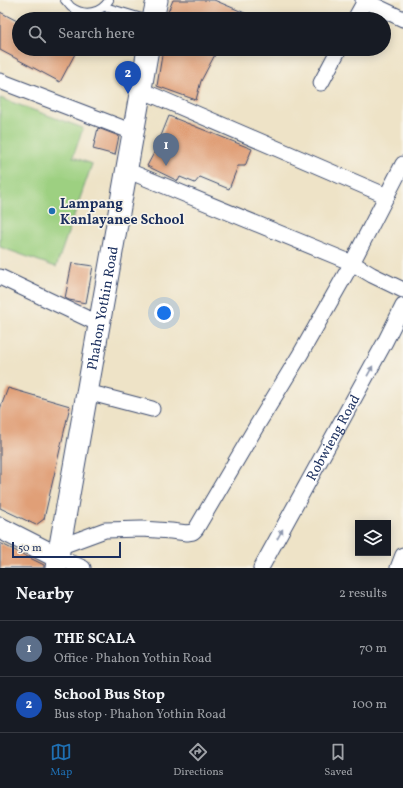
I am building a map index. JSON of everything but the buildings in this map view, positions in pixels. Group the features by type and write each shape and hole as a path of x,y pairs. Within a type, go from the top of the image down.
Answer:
{"main road":[{"path":"154,12 157,0"},
{"name":"Phahon Yothin Road","path":"58,557 147,56"},
{"path":"0,528 58,557"}],"street":[{"path":"359,12 364,1 388,12"},
{"path":"391,13 403,19"},
{"path":"321,83 335,56"},
{"path":"0,81 133,132"},
{"path":"141,90 387,196"},
{"path":"58,557 105,530 142,529 187,533 193,532 196,529 301,353 352,262 403,164"},
{"path":"126,170 352,262 372,275 403,290"},
{"path":"0,277 99,324"},
{"name":"Robwieng Road","path":"261,568 385,342 403,306"},
{"path":"87,392 152,409"},
{"path":"398,568 403,555"},
{"path":"58,557 83,568"}],"lane":[{"path":"65,0 71,7 80,12"},
{"path":"94,12 107,3 128,12"}],"green space":[{"path":"0,98 83,128 73,157 92,164 56,267 0,247"}],"place":[{"name":"School Bus Stop","path":"128,94"},
{"name":"THE SCALA","path":"166,166"},
{"name":"Lampang Kanlayanee School","path":"52,211"}]}
